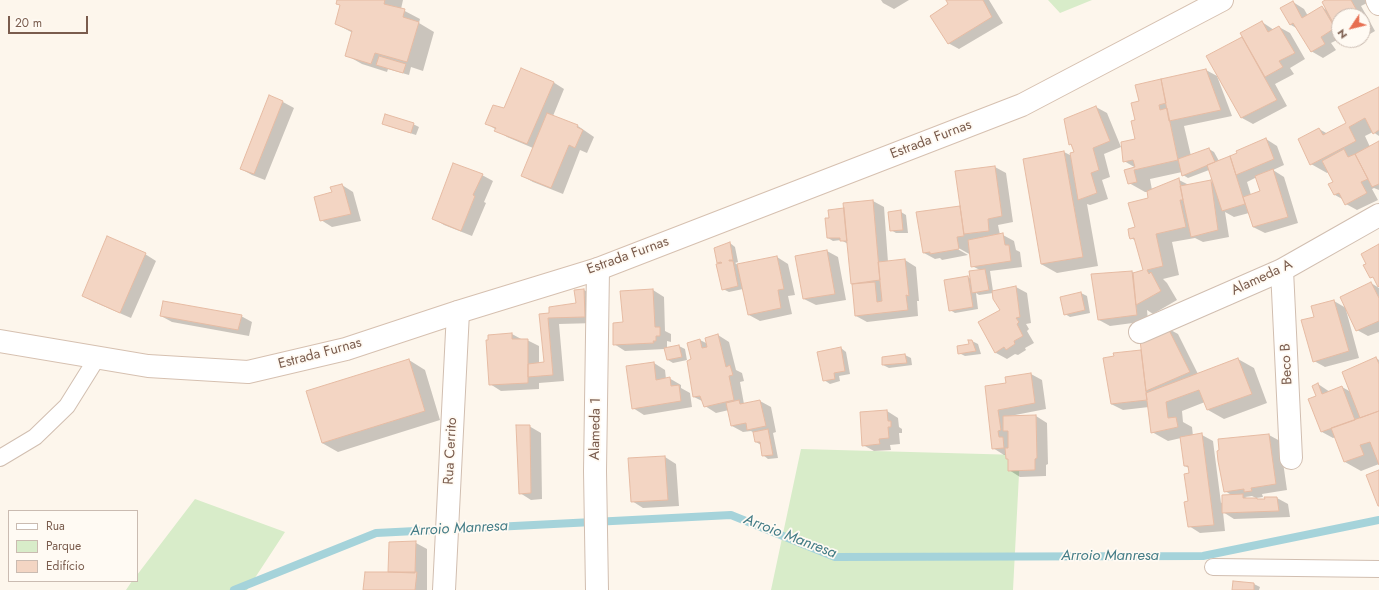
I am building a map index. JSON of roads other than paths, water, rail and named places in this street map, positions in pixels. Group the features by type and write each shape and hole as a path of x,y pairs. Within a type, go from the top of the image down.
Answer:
{"street":[{"name":"Estrada Furnas","path":"0,341 148,366 248,372 346,349 458,312 598,269 1022,104 1222,0"},
{"path":"1377,0 1379,4"},
{"name":"Alameda A","path":"1140,332 1282,270 1379,215"},
{"name":"Alameda 1","path":"597,590 595,471 598,269"},
{"name":"Beco B","path":"1282,270 1291,458"},
{"name":"Rua Cerrito","path":"444,590 458,312"}],"lane":[{"path":"0,458 35,437 67,406 97,358"},
{"path":"1213,567 1379,569"}],"waterway":[{"name":"Arroio Manresa","path":"234,590 376,533 731,515 835,557 1203,556 1379,520"}]}
